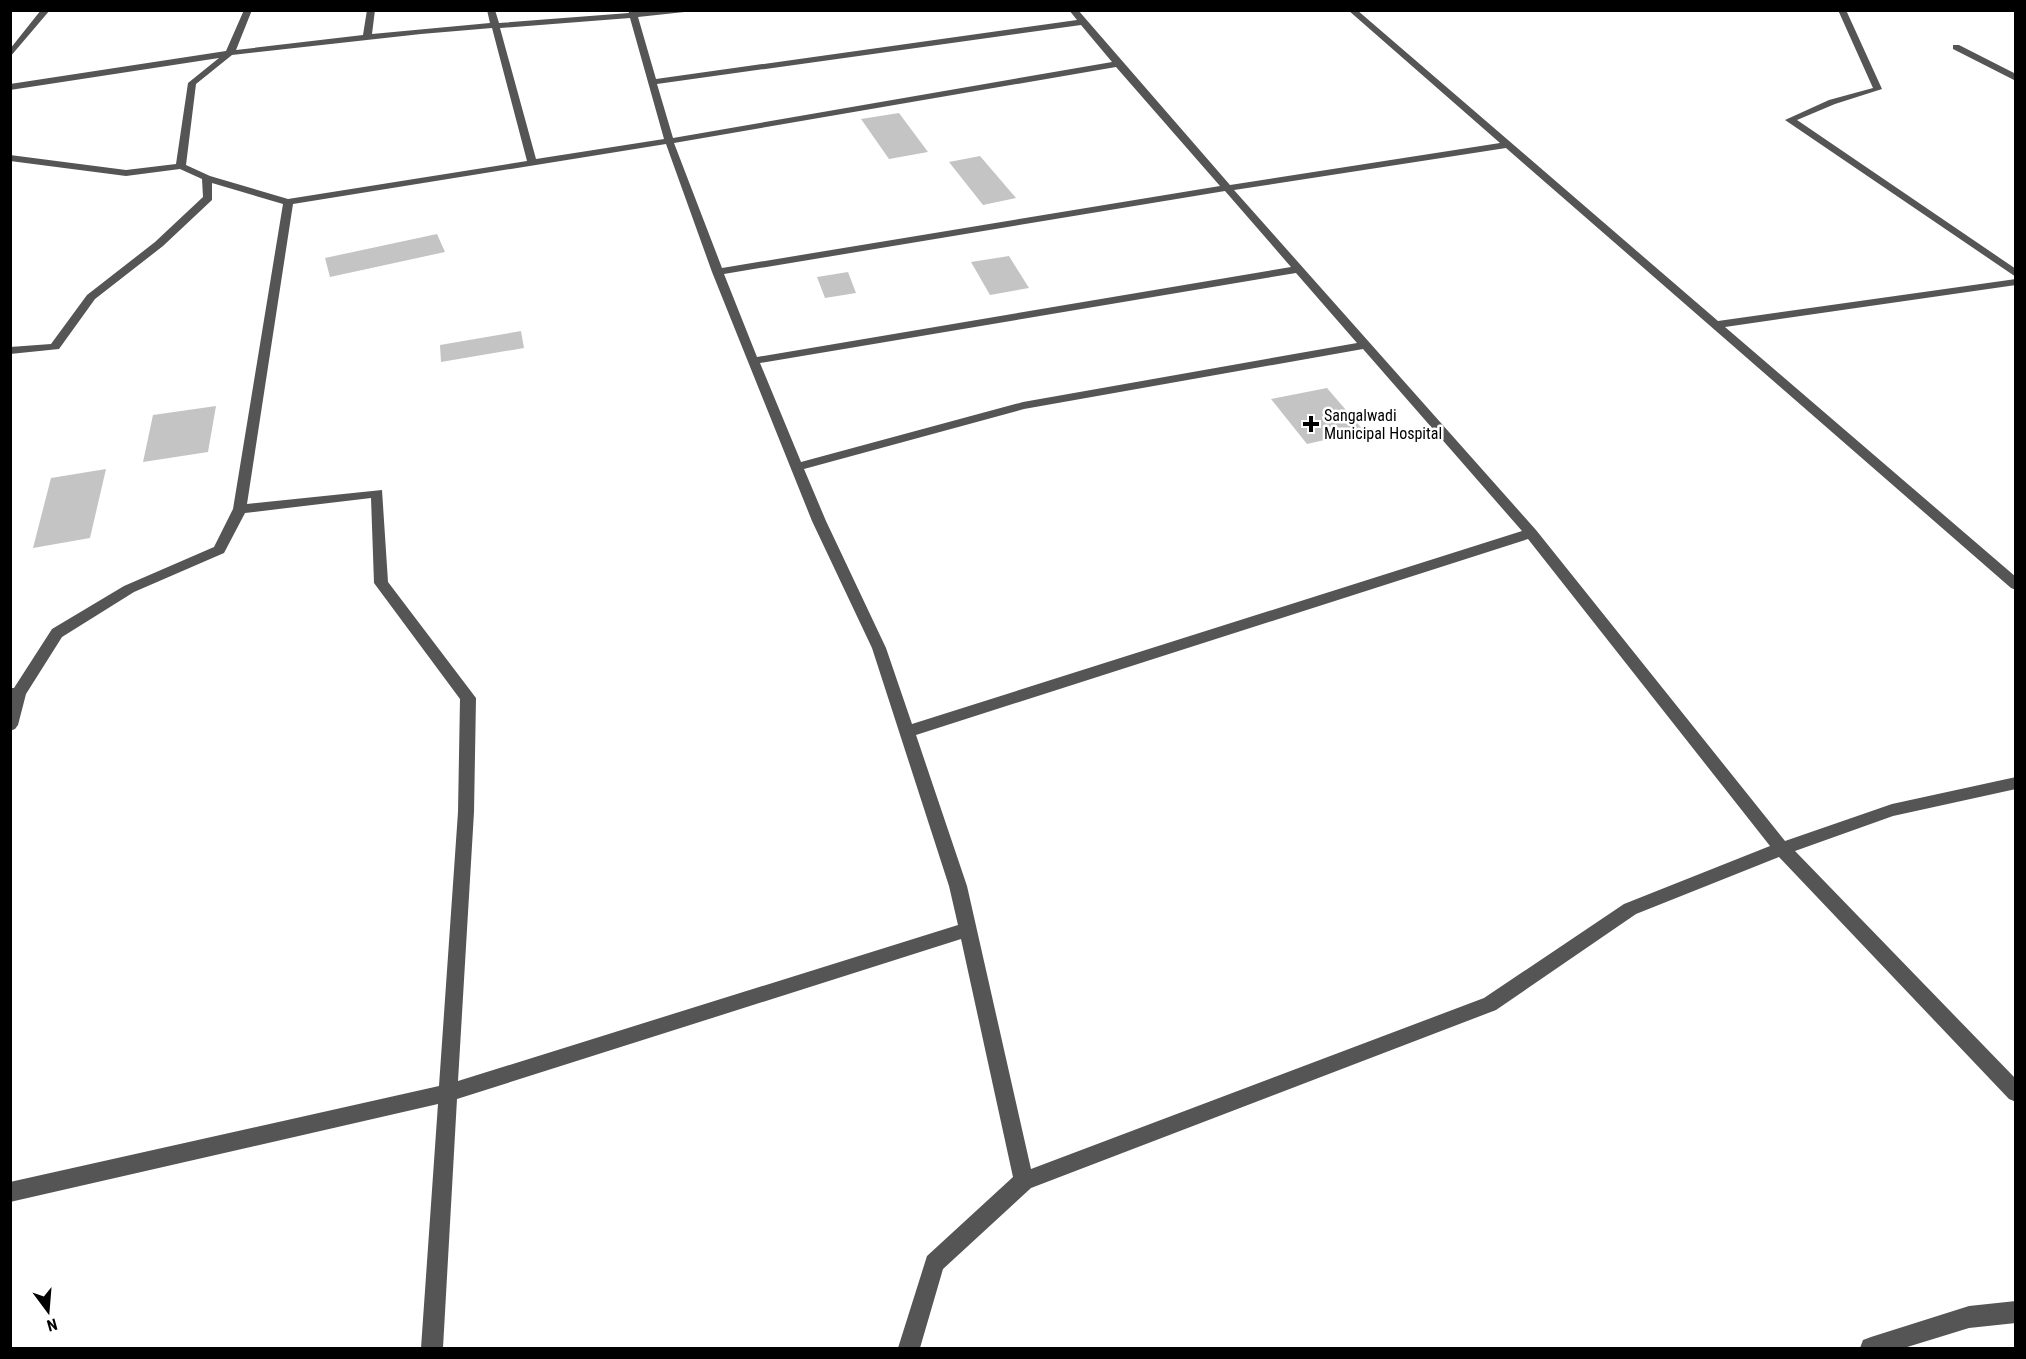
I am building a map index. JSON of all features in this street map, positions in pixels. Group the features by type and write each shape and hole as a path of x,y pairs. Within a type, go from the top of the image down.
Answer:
{"street":[{"path":"10,55 46,10"},
{"path":"181,166 192,82 230,53 248,10"},
{"path":"366,37 371,10"},
{"path":"491,10 532,163"},
{"path":"10,87 230,53 366,37 699,10"},
{"path":"1073,10 1531,533 1782,849 2016,1093"},
{"path":"1352,10 2016,585"},
{"path":"1842,10 1878,89 1832,102 1790,120 2016,274"},
{"path":"632,14 669,141 717,272 819,520 879,648 958,886 1024,1181"},
{"path":"651,82 1082,22"},
{"path":"1956,47 2016,78"},
{"path":"10,158 126,173 181,166 207,178 288,202 669,141 1118,64"},
{"path":"717,272 1227,188 1507,145"},
{"path":"10,351 55,347 91,297 159,244 208,198 207,178"},
{"path":"10,725 15,694 57,633 129,589 219,550 240,509 288,202"},
{"path":"753,361 1298,269"},
{"path":"1715,325 2016,282"},
{"path":"797,467 1023,406 1366,345"},
{"path":"240,509 377,493 381,583 468,698 466,812 432,1348"},
{"path":"906,732 1531,533"},
{"path":"909,1348 934,1263 1024,1181 1490,1004 1630,909 1782,849 1892,810 2016,783"},
{"path":"10,1192 448,1093 967,930"},
{"path":"1871,1348 1969,1317 2016,1312"}],"building":[{"path":"899,113 928,152 889,159 861,119"},
{"path":"980,156 1016,198 983,205 949,162"},
{"path":"437,234 445,252 330,277 325,258"},
{"path":"1009,256 1029,288 990,295 971,262"},
{"path":"848,272 856,293 825,298 817,277"},
{"path":"521,331 524,348 441,362 440,345"},
{"path":"1327,388 1364,431 1307,444 1271,399"},
{"path":"216,406 208,452 143,462 153,415"},
{"path":"106,469 90,538 33,548 51,478"}],"place":[{"name":"Sangalwadi Municipal Hospital","path":"1311,424"}]}
